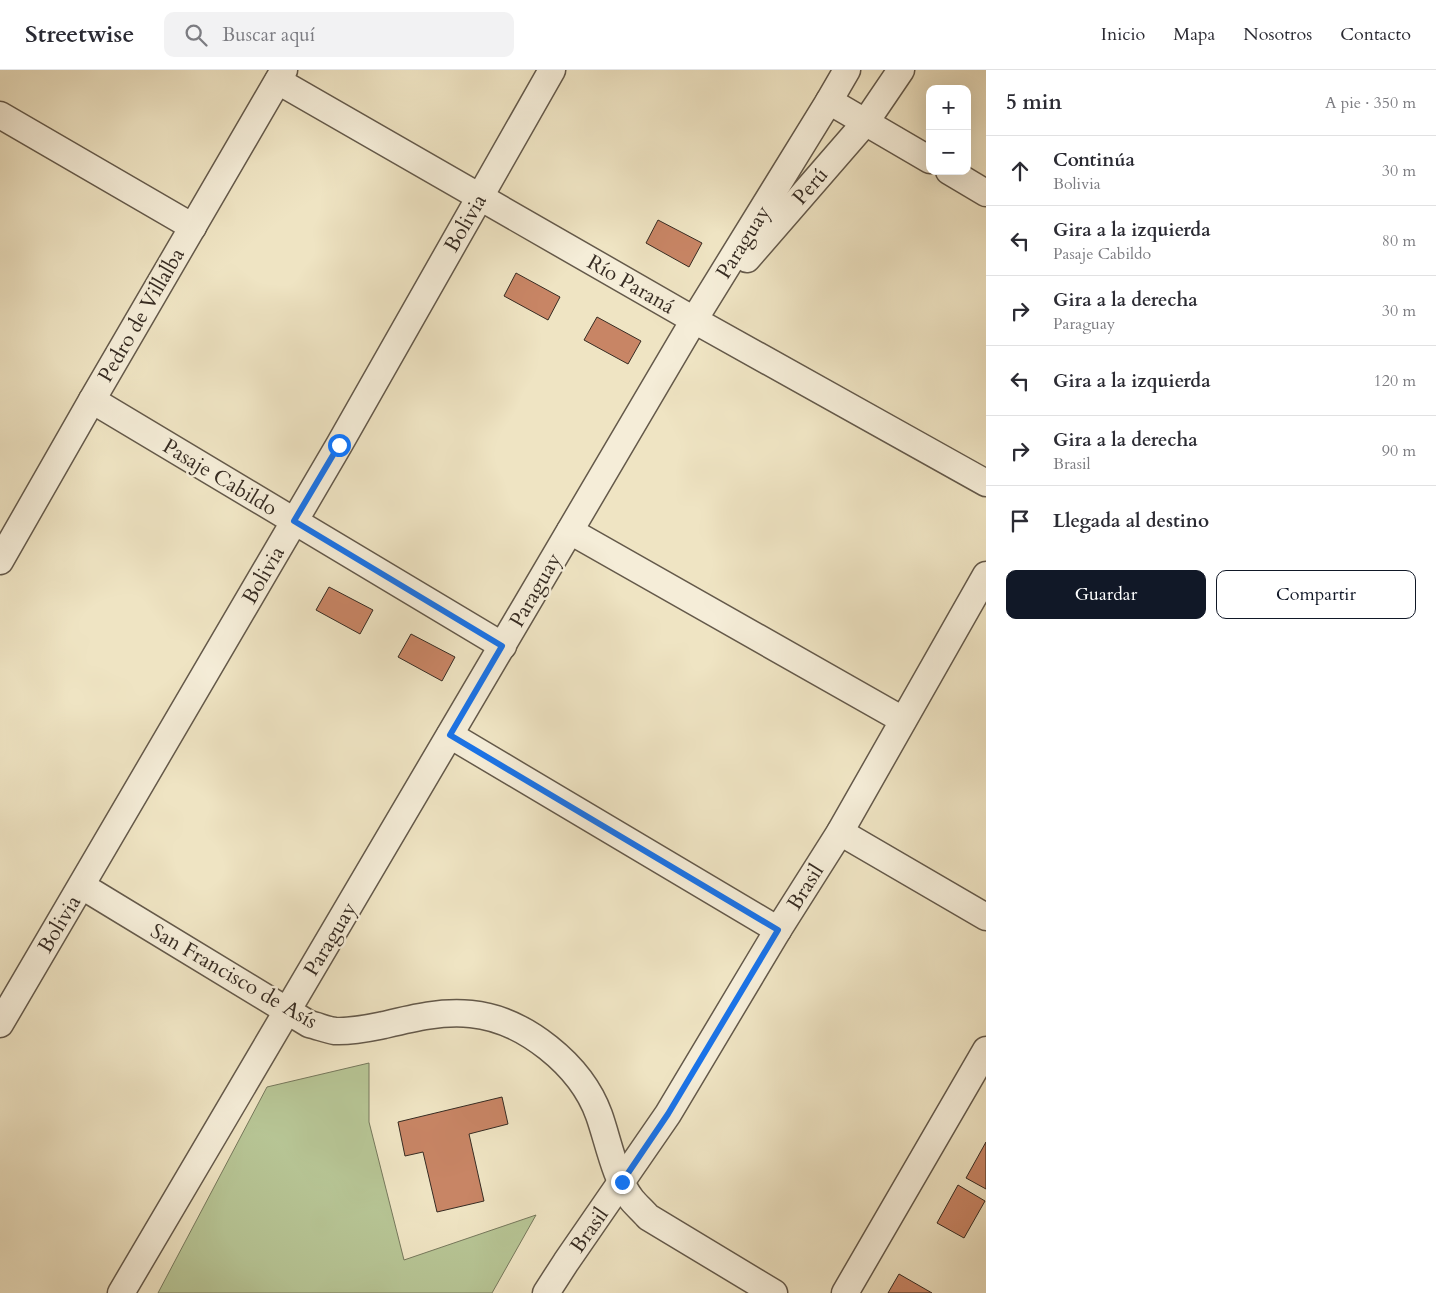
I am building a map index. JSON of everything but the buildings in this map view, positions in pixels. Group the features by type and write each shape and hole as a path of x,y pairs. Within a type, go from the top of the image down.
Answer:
{"street":[{"name":"Bolivia","path":"0,1024 294,521 552,70"},
{"name":"Paraguay","path":"121,1293 694,320 847,70"},
{"name":"Perú","path":"694,320 865,122 901,70"},
{"name":"Río Paraná","path":"281,76 480,198 986,483"},
{"name":"Pedro de Villalba","path":"0,561 281,76"},
{"path":"829,101 926,158"},
{"path":"0,115 192,227"},
{"path":"956,175 986,193"},
{"name":"Pasaje Cabildo","path":"92,400 502,646"},
{"path":"570,531 903,720"},
{"name":"Brasil","path":"546,1293 668,1114 778,930 840,832 986,575"},
{"path":"450,735 778,930"},
{"path":"840,832 986,917"},
{"name":"San Francisco de Asís","path":"82,886 309,1024 336,1031 364,1029 435,1013 471,1014 499,1020 528,1032 568,1065 584,1086 598,1114 608,1147 631,1199 648,1216 774,1293"},
{"path":"845,1293 986,1050"}],"green space":[{"path":"369,1063 369,1122 404,1260 536,1215 492,1293 158,1293 267,1087"}],"route":[{"path":"339,445 294,521 502,646 450,735 778,930 668,1114 622,1182"}]}
